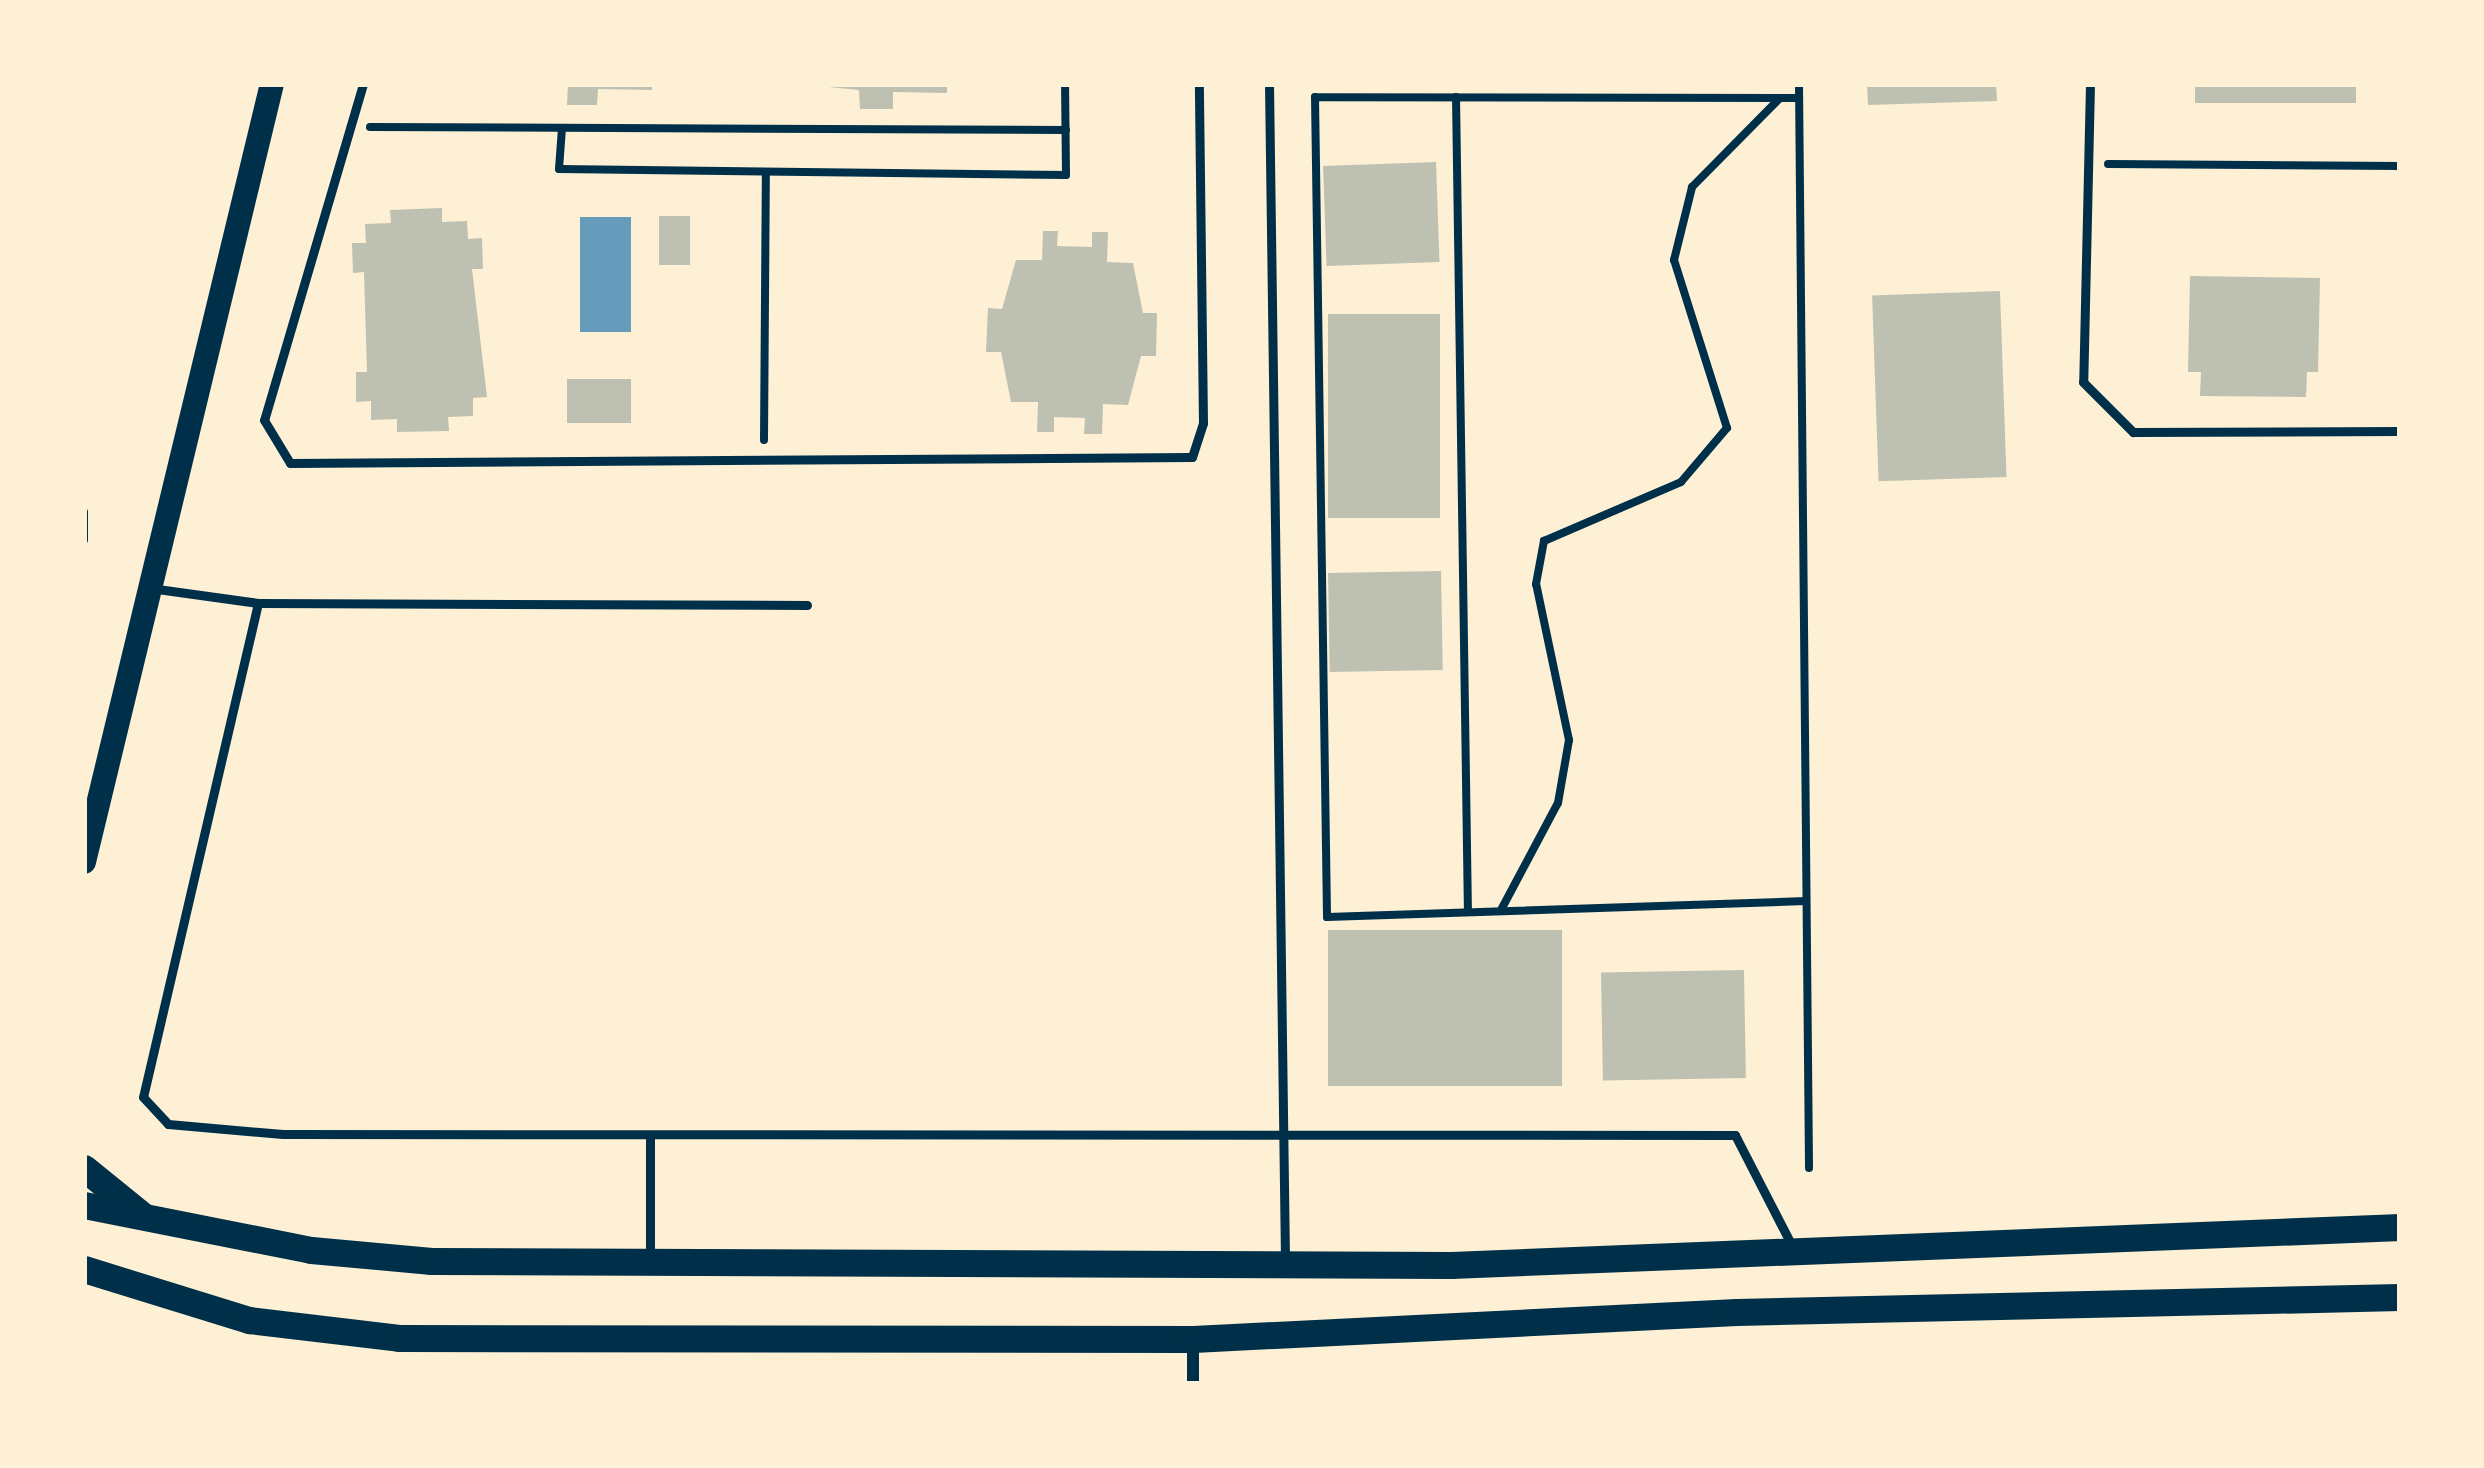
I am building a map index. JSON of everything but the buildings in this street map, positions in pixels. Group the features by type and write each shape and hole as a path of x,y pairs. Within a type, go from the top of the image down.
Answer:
{"main road":[{"path":"84,862 272,84"},
{"path":"84,1168 149,1222"},
{"path":"84,1205 149,1222 431,1261 1285,1264 2400,1227"},
{"path":"84,1269 249,1320 399,1337 1193,1339 2400,1297"},
{"path":"84,1292 143,1289"}],"street":[{"path":"1193,1339 1193,1384"}],"lane":[{"path":"363,84 263,420 290,463 1192,457 1202,423 1199,84"},
{"path":"1269,84 1285,1264"},
{"path":"2090,84 2083,382 2133,432 2400,431"},
{"path":"149,587 258,603 806,604"},
{"path":"258,603 142,1096 168,1124 283,1134 1735,1136 1792,1246"},
{"path":"650,1135 650,1263"}],"path":[{"path":"562,128 559,169 1066,175 1065,84"},
{"path":"1576,84 1576,98"},
{"path":"1798,84 1809,1168"},
{"path":"1799,98 1315,97 1327,917 1806,902"},
{"path":"1456,97 1468,912"},
{"path":"1500,912 1558,803 1568,740 1536,584 1544,541 1681,482 1727,428 1674,260 1692,187 1780,98"},
{"path":"350,127 1066,130"},
{"path":"2088,164 2400,166"},
{"path":"764,460 766,172"},
{"path":"84,512 84,540"}],"water":[{"path":"580,217 631,217 631,332 580,332"}]}
